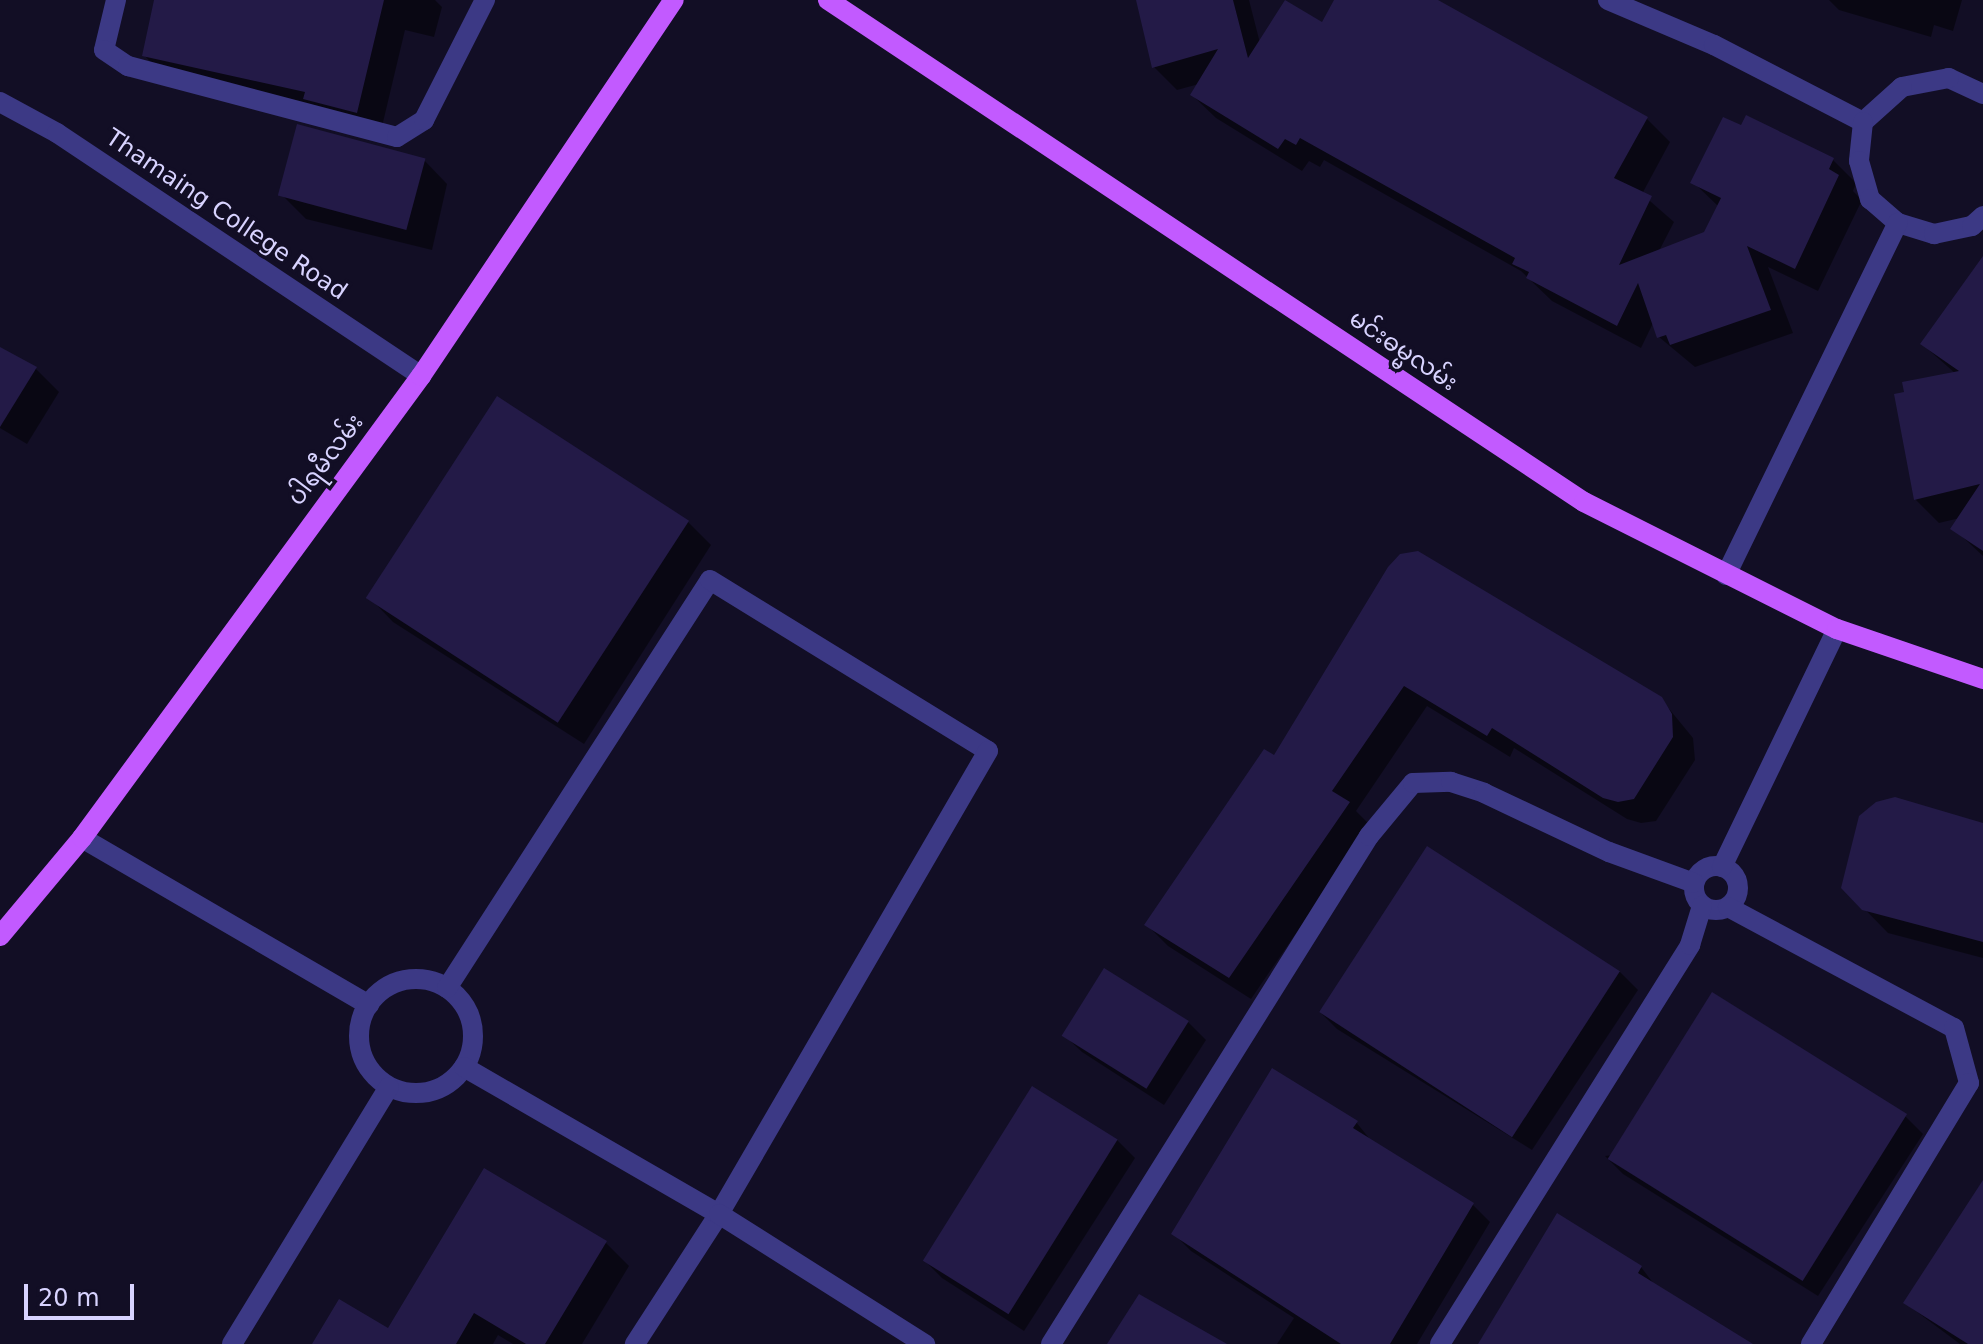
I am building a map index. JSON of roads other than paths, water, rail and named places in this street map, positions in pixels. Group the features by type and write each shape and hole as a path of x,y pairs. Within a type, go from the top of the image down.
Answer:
{"main road":[{"name":"ပါရမီလမ်း","path":"0,936 82,838 421,376 674,0"},
{"name":"မင်းဓမ္မလမ်း","path":"828,0 1584,502 1837,629 1983,679"}],"street":[{"path":"116,0 104,50 128,66 397,137 424,120 485,0"},
{"path":"1608,0 1714,45 1863,122"},
{"path":"1983,94 1949,78 1902,87 1863,122 1859,161 1870,199 1898,223 1934,234 1972,226 1983,216"},
{"name":"Thamaing College Road","path":"0,102 57,133 421,376"},
{"path":"1726,575 1898,223"},
{"path":"447,988 710,580 988,751 719,1214 635,1344"},
{"path":"1722,867 1837,629"},
{"path":"1051,1344 1369,836 1413,783 1451,782 1484,793 1609,852 1694,883"},
{"path":"82,838 369,1005"},
{"path":"1694,883 1708,867 1722,867 1737,882 1737,896 1728,907"},
{"path":"1440,1344 1690,945 1702,906 1694,883"},
{"path":"1702,906 1728,907 1954,1028 1969,1083 1811,1344"},
{"path":"409,979 447,988 461,1000 472,1024 472,1050 464,1067 437,1090 420,1094 389,1087 371,1072 361,1054 359,1034 369,1005 390,985 409,979"},
{"path":"464,1067 719,1214 925,1344"},
{"path":"232,1344 389,1087"}]}
